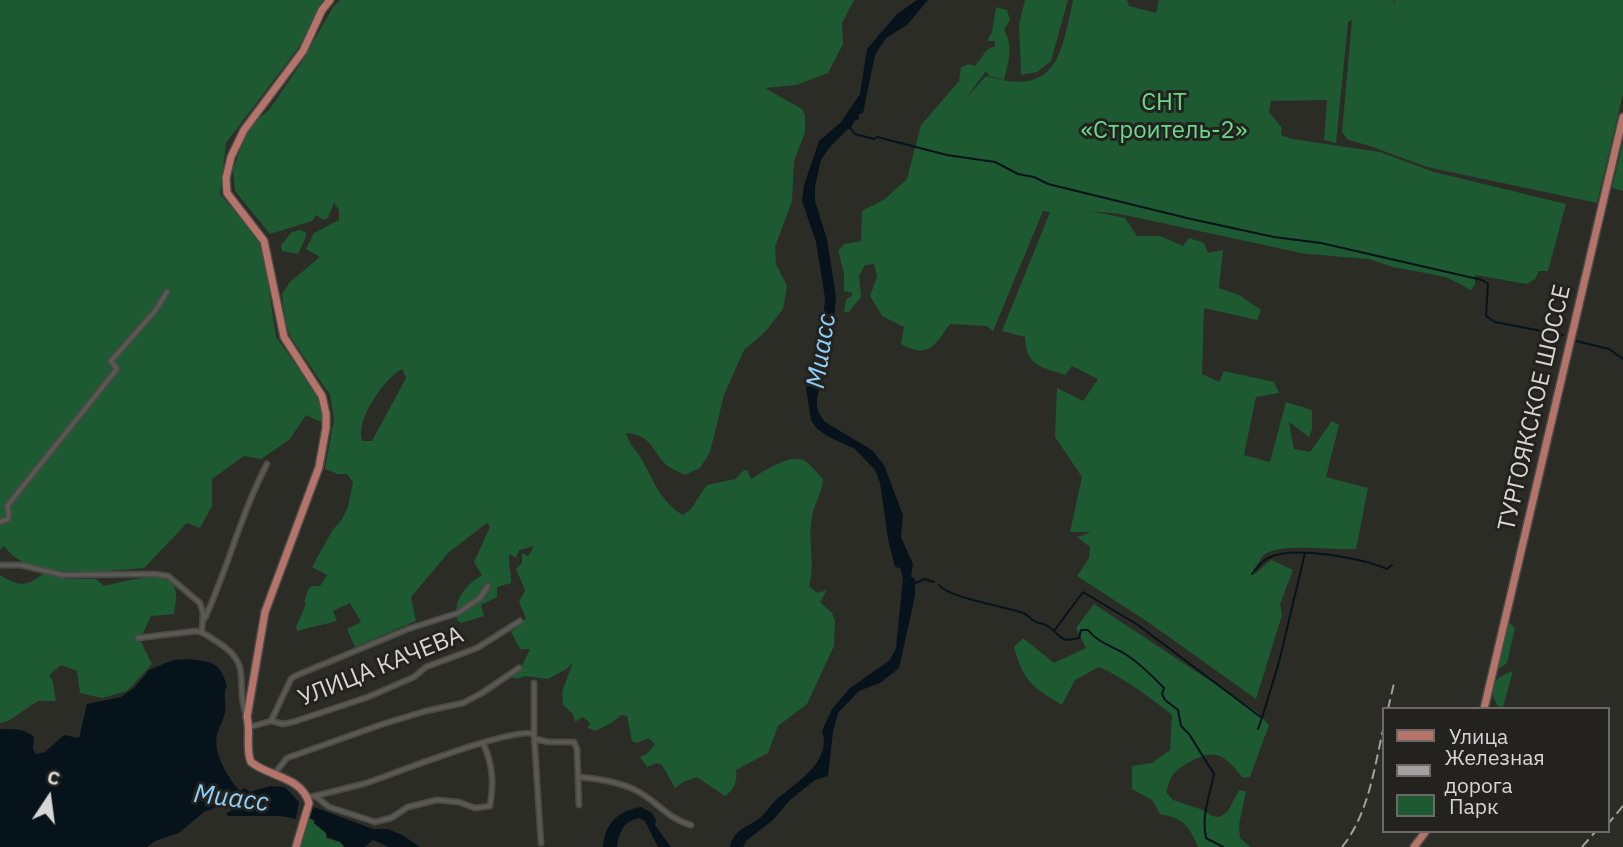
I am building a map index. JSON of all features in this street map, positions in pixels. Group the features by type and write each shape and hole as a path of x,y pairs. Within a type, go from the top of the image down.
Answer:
{"main road":[{"path":"296,847 310,798 295,784 251,762 248,750 250,727 247,717 265,612 308,500 323,451 325,403 284,337 264,241 227,193 226,178 231,157 244,130 303,51 322,10 330,0"},
{"name":"ТУРГОЯКСКОЕ ШОССЕ","path":"1484,707 1623,117"}],"street":[{"path":"0,523 8,519 7,506 117,369 111,361 155,311 167,292"},
{"path":"202,623 251,495 267,464"},
{"path":"0,565 31,567 63,575 168,576 200,603 203,613 202,631"},
{"path":"271,721 291,679 295,676 408,629 458,613 480,598 488,586"},
{"name":"УЛИЦА КАЧЕВА","path":"250,727 271,721 283,724 293,722 368,697 414,677 426,667 477,648 520,621"},
{"path":"138,638 202,631 236,656 240,665 243,707 247,717"},
{"path":"275,773 287,758 383,724 463,703 519,668"},
{"path":"534,683 541,843"},
{"path":"310,798 361,784 483,743 529,732 548,742 574,742 577,749 579,805"},
{"path":"310,798 363,820 375,822 391,818 408,807 437,800 459,802 475,808 490,806 493,789 492,763 483,743"},
{"path":"579,777 621,784 641,793 680,822 691,825"}],"green space":[{"path":"0,0 325,0 299,47 226,143 220,194 262,243 276,337 317,394 323,409 323,423 306,415 289,440 261,459 244,456 212,479 212,506 200,528 187,523 144,568 89,572 49,570 15,557 4,546 0,550"},
{"path":"340,0 854,0 842,23 843,44 828,73 796,85 765,88 802,109 805,115 805,132 794,161 792,201 775,247 776,264 787,286 783,309 765,332 744,350 724,395 710,452 700,468 685,475 663,462 642,437 626,433 661,495 683,515 690,510 707,485 735,479 744,470 748,471 751,479 776,465 797,459 808,463 823,479 811,526 812,569 809,586 817,593 827,590 820,602 832,613 835,621 834,646 807,704 778,726 768,753 736,770 735,785 725,796 697,777 675,788 662,765 656,763 647,767 640,757 647,754 655,744 648,738 637,743 632,741 627,716 621,715 595,731 588,728 590,723 583,717 575,722 573,714 563,705 562,692 573,662 568,668 548,679 511,677 521,668 530,649 520,649 511,632 526,618 519,602 525,590 516,569 522,563 522,553 528,556 534,546 519,550 516,558 510,554 511,583 497,587 497,597 481,605 484,616 461,623 457,620 457,606 462,593 482,575 474,562 490,527 487,523 449,552 411,597 416,621 355,647 347,629 361,622 350,603 333,611 337,621 297,631 308,590 312,586 320,586 327,575 312,567 348,507 353,482 347,474 325,469 334,419 330,395 291,338 285,322 282,294 290,282 320,257 306,249 314,233 339,220 339,210 334,203 328,218 323,220 316,215 312,221 270,234 235,191 233,170 243,141 254,122 269,110 301,63 333,7","holes":["402,369 406,378 372,441 362,441 363,423 380,390"]},
{"path":"1025,0 1068,0 1051,61 1037,72 1021,75 1019,25"},
{"name":"СНТ «Строитель-2»","path":"1073,0 1127,0 1129,6 1156,13 1159,0 1394,0 1394,4 1395,0 1623,0 1623,94 1597,203 1427,167 1348,140 1342,132 1352,20 1348,22 1336,143 1324,140 1327,100 1271,101 1269,112 1282,128 1281,135 1292,139 1380,152 1434,172 1566,204 1548,271 1539,271 1535,279 1527,284 1475,275 1475,284 1471,290 1446,277 1393,267 1369,259 1306,254 1120,214 1090,211 1125,218 1137,236 1160,236 1183,246 1189,238 1204,243 1208,253 1223,250 1219,288 1239,295 1261,310 1257,320 1204,308 1202,374 1219,382 1224,371 1274,382 1279,393 1256,397 1244,455 1270,462 1286,402 1312,410 1309,437 1289,422 1294,449 1310,452 1332,421 1339,425 1326,477 1368,488 1356,549 1281,549 1264,555 1254,569 1255,574 1271,560 1293,570 1280,604 1282,615 1256,699 1148,622 1077,576 1089,558 1090,547 1077,537 1091,532 1070,532 1082,477 1055,437 1057,388 1083,401 1098,379 1072,366 1065,375 1036,364 1028,354 1025,337 1002,331 1050,212 1043,211 993,331 986,326 950,324 930,348 918,350 901,344 904,327 882,316 870,296 877,277 874,264 865,265 859,276 861,297 849,312 844,312 846,299 852,296 852,293 844,291 844,273 838,251 844,244 861,241 862,211 885,199 907,179 921,125 959,81 961,67 969,64 975,66 987,50 995,46 995,41 987,41 992,32 996,7 1007,10 1010,20 1004,30 1009,48 1004,80 1027,81 1041,76 1051,67 1059,55","holes":["986,71 989,76 1003,80 986,76 966,98"]},
{"path":"1623,142 1623,191 1612,188"},
{"path":"292,232 306,232 306,237 298,254 282,251 281,245"},
{"path":"44,573 67,579 96,579 104,586 141,578 161,578 174,586 174,614 151,616 140,640 152,664 127,691 102,698 80,693 77,671 61,665 49,675 56,701 38,701 8,721 0,723 0,575 12,582 23,584"},
{"path":"1094,604 1256,711 1269,725 1250,777 1243,778 1232,765 1217,755 1206,755 1175,772 1166,792 1173,800 1220,817 1228,811 1239,790 1246,791 1239,825 1240,838 1250,847 1198,847 1185,824 1160,814 1152,800 1132,789 1132,766 1152,763 1170,750 1172,715 1155,702 1099,667 1075,680 1062,705 1036,688 1026,676 1014,647 1023,638 1054,663 1086,648 1076,628"},
{"path":"1509,622 1515,628 1507,663 1500,668 1498,667"},
{"path":"1513,671 1503,707 1498,706 1492,688 1497,680"},
{"path":"307,817 326,833 326,838 340,842 344,847 299,847"}],"water":[{"name":"Миасс","path":"917,0 928,0 907,25 886,38 875,55 863,113 859,114 859,119 854,121 851,129 829,148 821,160 815,187 815,201 827,239 836,297 831,352 824,367 817,408 825,422 872,450 884,465 903,515 901,537 913,564 911,577 915,579 915,596 899,668 880,683 859,691 838,713 828,776 815,780 790,800 773,820 747,840 743,847 730,847 737,833 760,818 817,763 824,742 822,731 832,709 850,688 890,660 896,648 903,578 900,568 895,567 888,539 880,483 875,470 855,449 827,436 817,429 811,420 806,388 821,348 825,298 816,242 802,201 804,185 819,141 841,122 860,94 867,49 897,14"},
{"path":"189,659 214,664 227,686 224,716 216,742 221,762 236,787 240,791 244,788 250,792 270,786 285,787 299,802 296,819 281,816 228,816 226,813 231,811 235,804 228,800 204,812 179,833 155,841 147,847 0,847 0,729 26,732 34,737 33,749 36,754 45,752 64,735 79,738 87,704 121,697 134,688 149,670 173,660"},
{"name":"Миасс","path":"303,803 373,829 388,829 420,847 389,847 373,840 365,847 345,847 327,837 314,823 315,820 300,815"},
{"path":"641,807 652,813 656,820 655,825 671,847 658,847 645,821 639,818 623,828 617,847 603,847 606,832 614,820 625,812"}],"waterway":[{"path":"851,129 855,134 874,139 877,137 947,155 995,162 1018,174 1034,177 1048,184 1191,219 1274,237 1321,243 1482,280 1488,284 1486,316 1495,322 1563,335"},
{"path":"1576,341 1609,349 1623,359"},
{"path":"1252,574 1268,558 1293,553 1345,557 1387,569 1392,565"},
{"path":"1262,718 1279,662 1305,553"},
{"path":"916,583 924,579 934,582"},
{"path":"939,585 965,598 1025,614 1067,640 1079,638 1081,630 1088,630 1146,670 1164,688 1162,694 1165,700 1178,710 1181,726 1214,774 1205,813 1206,838 1223,847"},
{"path":"1054,631 1083,592 1138,625 1262,718 1258,729"}],"railway":[{"path":"1388,707 1394,683"},
{"path":"1342,847 1364,806 1382,735"},
{"path":"1609,823 1623,806"},
{"path":"1582,847 1594,833"}]}
